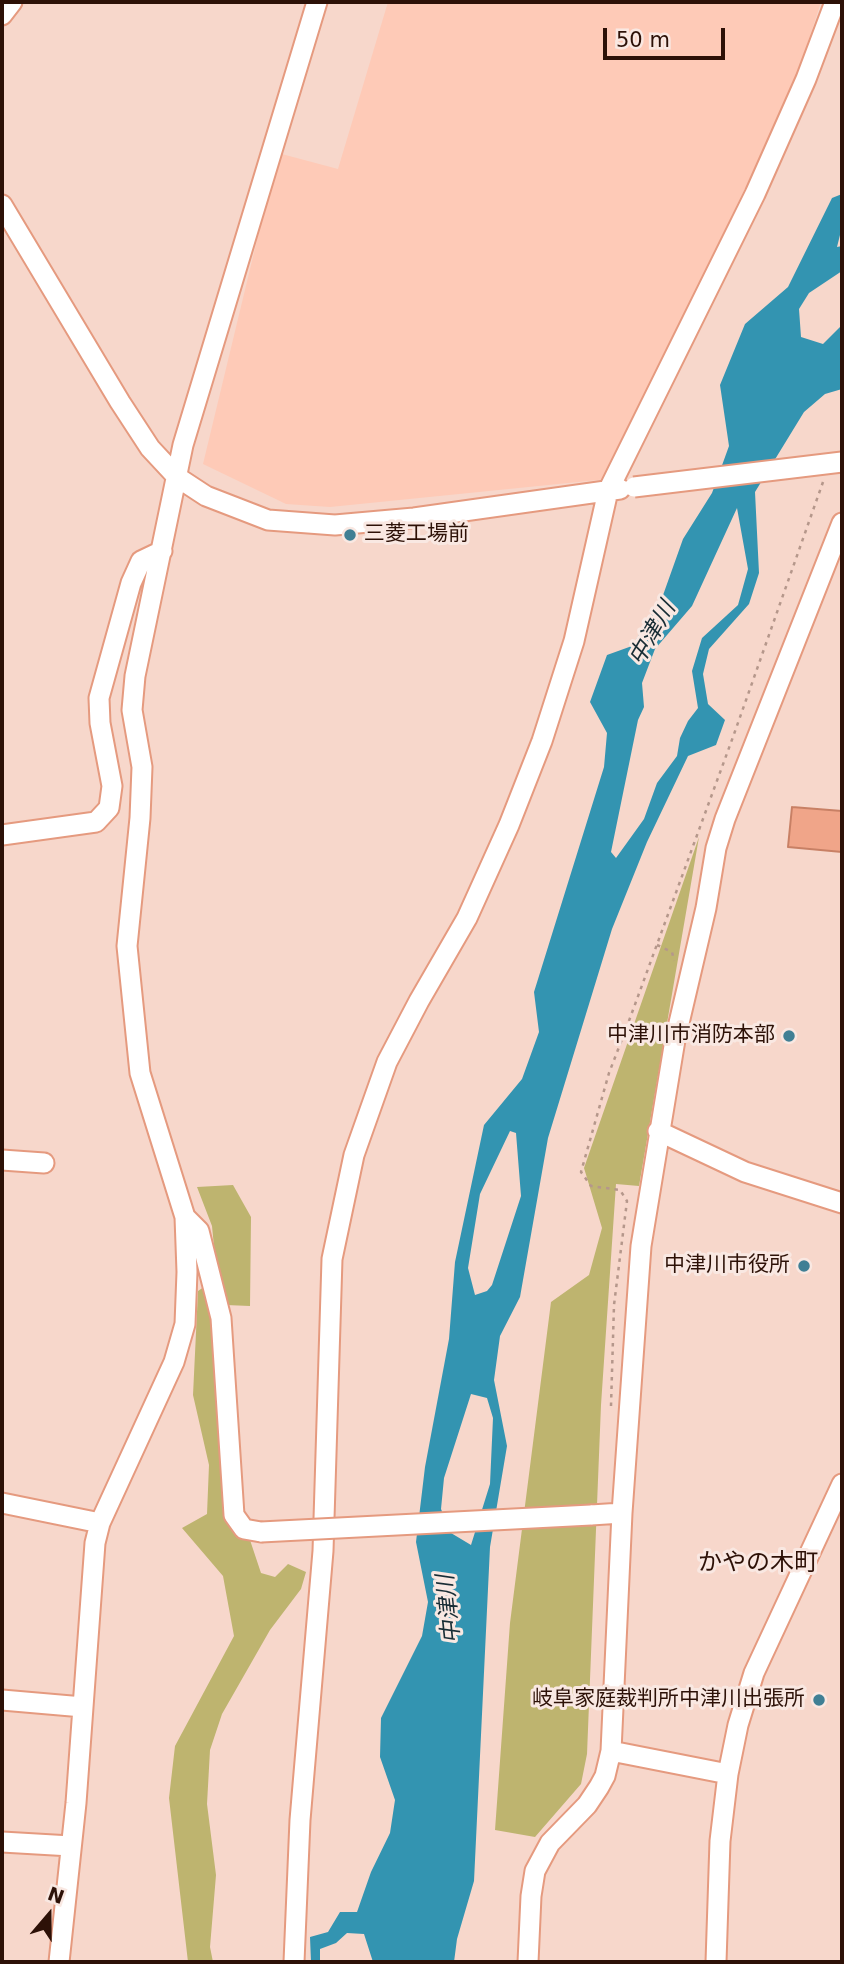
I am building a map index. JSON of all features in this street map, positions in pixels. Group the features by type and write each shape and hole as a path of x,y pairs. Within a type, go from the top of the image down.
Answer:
{"street":[{"path":"2,15 12,2"},
{"path":"58,1962 71,1846 95,1543 100,1523 174,1362 185,1324 185,1217 140,1073 127,946 140,818 142,767 132,710 135,676 183,445 317,2"},
{"path":"294,1962 300,1820 323,1551 331,1259 354,1155 387,1062 467,918 509,825 542,741 574,641 608,491 755,194 806,79 835,2"},
{"path":"2,205 150,448 177,477 205,496 268,520 335,525 842,462"},
{"path":"528,1962 531,1884 535,1871 550,1843 594,1796 605,1776 611,1751 622,1513 641,1246 675,1040 706,908 716,848 842,523"},
{"path":"2,835 96,822 109,808 112,786 100,723 99,698 131,583 141,561 162,551"},
{"path":"658,1131 745,1171 842,1203"},
{"path":"2,1160 44,1163"},
{"path":"185,1217 199,1231 220,1318 234,1515 244,1529 261,1532 622,1513"},
{"path":"716,1962 720,1841 728,1774 738,1725 754,1673 842,1484"},
{"path":"2,1503 100,1523"},
{"path":"3,1706 83,1707"},
{"path":"611,1751 728,1774"},
{"path":"2,1842 71,1846"}],"path":[{"path":"629,1420 616,1415 609,1403 614,1305 627,1200 620,1190 591,1186 581,1172 609,1073 823,481"},
{"path":"657,945 672,952 675,959 671,972"},
{"path":"626,1029 651,1038 658,1033 661,1021"}],"shaded area":[{"path":"388,2 821,2 793,88 724,232 717,260 608,479 330,507 286,504 203,464 278,153 338,169"},
{"path":"699,837 639,1186 616,1184 601,1405 587,1754 581,1784 535,1837 495,1830 510,1623 551,1302 589,1275 602,1228 584,1168"},
{"path":"233,1185 251,1217 250,1306 226,1305 230,1518 234,1534 250,1540 261,1573 275,1577 288,1564 306,1572 301,1589 270,1630 222,1714 210,1750 207,1804 216,1875 210,1947 213,1962 188,1962 169,1798 175,1746 234,1636 223,1576 182,1528 207,1514 209,1465 193,1395 198,1291 217,1278 212,1226 197,1187"}],"water":[{"name":"中津川","path":"842,194 842,227 837,247 842,246 842,271 809,293 799,309 801,337 823,344 842,325 842,389 825,394 804,412 755,492 759,573 749,604 709,649 703,674 708,704 725,720 716,745 688,756 647,842 612,929 548,1138 520,1297 500,1336 494,1380 507,1446 490,1547 474,1881 457,1939 454,1962 373,1962 364,1934 347,1933 336,1943 320,1949 320,1962 311,1962 310,1937 328,1932 340,1912 357,1912 371,1872 390,1833 395,1800 380,1757 381,1718 422,1636 428,1602 416,1542 425,1467 449,1339 455,1262 484,1125 522,1079 539,1032 534,992 604,767 607,733 590,702 607,655 632,646 662,598 683,539 712,493 729,446 720,385 745,324 788,287 832,198","holes":["737,508 748,569 738,605 702,638 692,671 698,708 680,738 677,756 657,783 644,819 616,858 611,852 638,720 644,707 642,683 655,649 692,606","510,1131 516,1133 521,1196 492,1285 487,1291 475,1295 468,1268 480,1194","471,1394 487,1398 493,1418 490,1484 471,1545 451,1533 441,1509 444,1478"]}],"building":[{"path":"792,807 842,811 842,852 788,847"}],"place":[{"name":"三菱工場前","path":"350,535"},
{"name":"中津川市消防本部","path":"789,1036"},
{"name":"中津川市役所","path":"804,1266"},
{"name":"岐阜家庭裁判所中津川出張所","path":"819,1700"}],"district":[{"name":"かやの木町","path":"758,1564"}]}
